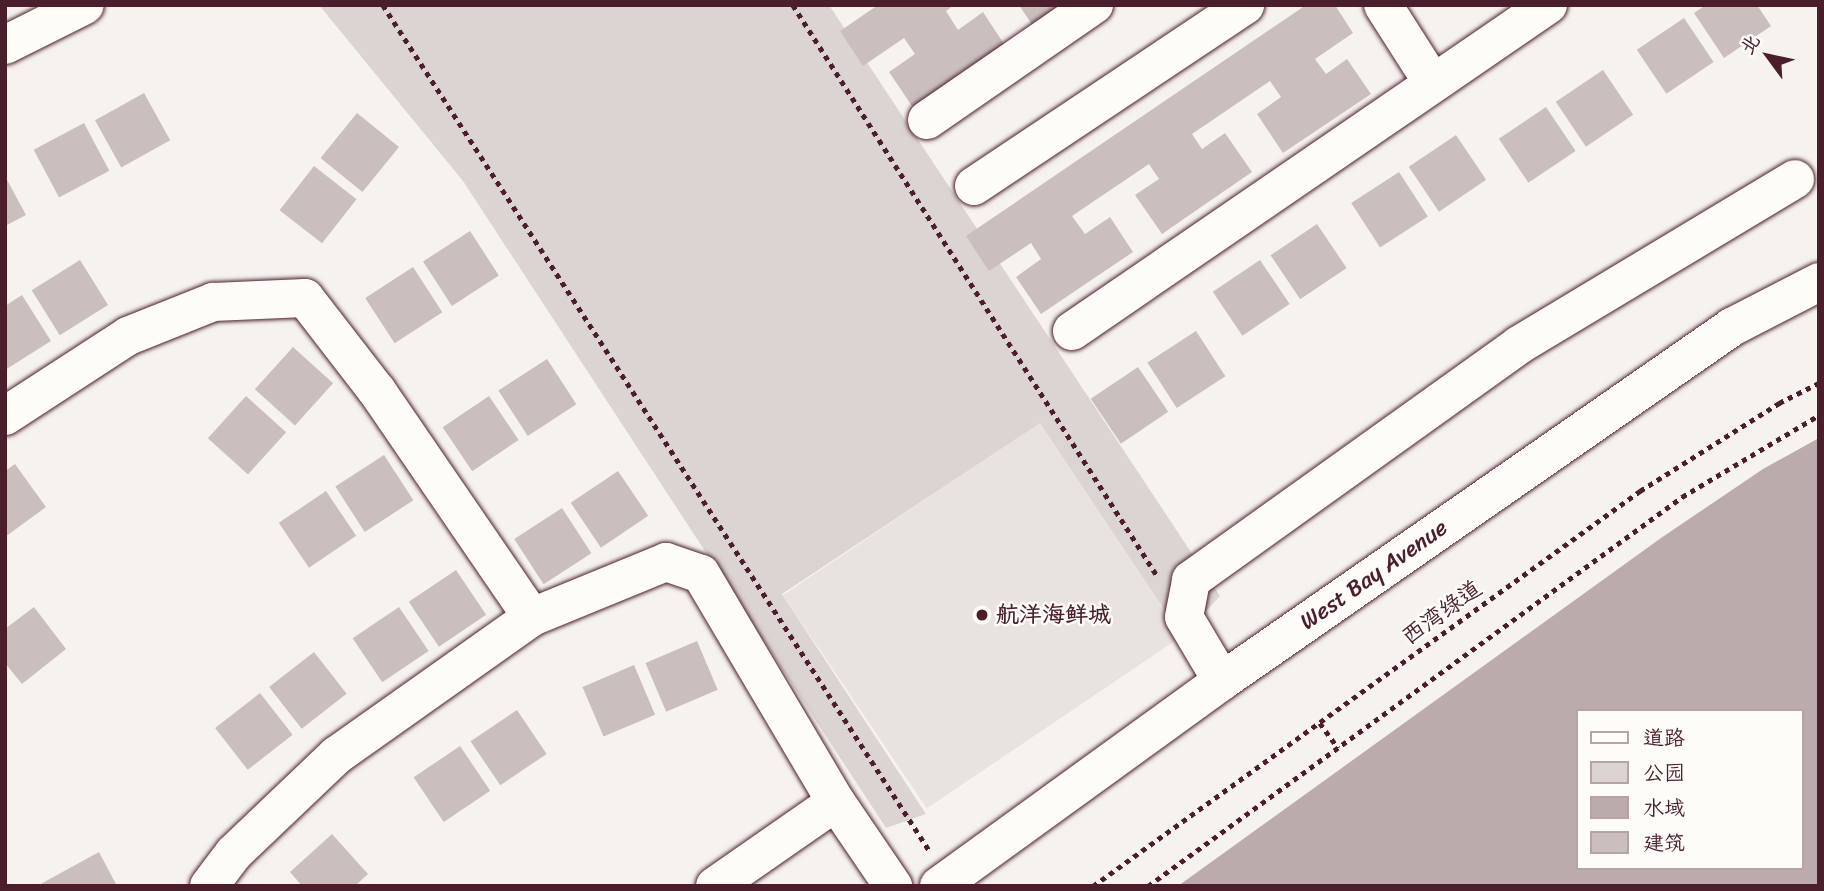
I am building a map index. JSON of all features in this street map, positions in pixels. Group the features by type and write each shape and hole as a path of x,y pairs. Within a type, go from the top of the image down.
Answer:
{"main road":[{"path":"5,44 85,5"},
{"path":"927,120 1094,5"},
{"path":"974,186 1245,5"},
{"path":"1383,5 1432,82"},
{"path":"1072,331 1548,5"},
{"path":"1222,681 1184,617 1191,580 1507,353 1795,179"},
{"name":"West Bay Avenue","path":"939,886 1222,681 1732,327 1819,282"},
{"path":"5,416 128,336 213,302 305,298 377,391 532,617"},
{"path":"209,886 234,853 337,755 532,617 666,562 701,574 835,802 893,886"},
{"path":"715,886 835,802"}],"path":[{"path":"383,5 929,850"},
{"path":"793,5 1184,617"},
{"name":"西湾绿道","path":"1094,886 1640,491 1779,403 1819,383"},
{"path":"1148,886 1682,498 1819,415"},
{"path":"1320,723 1338,748"}],"shaded area":[{"name":"航洋海鲜城","path":"1040,422 1184,635 927,808 783,595"}],"green space":[{"path":"319,5 829,5 1220,596 1182,636 1040,423 782,594 926,814 886,828 463,181"}],"water":[{"path":"1819,438 1819,886 1178,886 1661,538 1763,469"}],"building":[{"path":"878,5 954,5 946,11 958,30 983,12 1006,47 914,109 889,72 915,54 904,38 863,66 840,31"},
{"path":"1019,5 1070,5 1035,29"},
{"path":"1306,5 1335,5 1353,33 1315,59 1326,74 1347,59 1371,94 1283,153 1257,114 1281,97 1270,81 1192,134 1202,149 1225,133 1252,172 1162,234 1135,195 1159,179 1149,164 1072,216 1085,234 1110,217 1133,252 1041,314 1016,277 1041,259 1031,243 989,271 966,236"},
{"path":"1706,5 1757,5 1771,26 1724,58 1694,13"},
{"path":"1684,18 1714,62 1666,94 1637,50"},
{"path":"1603,70 1633,115 1586,147 1556,102"},
{"path":"144,93 170,140 121,167 95,120"},
{"path":"1546,107 1576,151 1528,183 1499,139"},
{"path":"357,113 399,147 362,192 320,158"},
{"path":"84,123 109,171 59,197 34,150"},
{"path":"1456,135 1486,180 1439,212 1409,167"},
{"path":"314,166 357,199 322,243 280,210"},
{"path":"1399,172 1428,216 1380,247 1351,203"},
{"path":"5,176 26,215 5,226"},
{"path":"1317,224 1347,268 1300,299 1271,255"},
{"path":"470,231 499,275 452,306 423,261"},
{"path":"80,260 108,305 60,335 32,290"},
{"path":"1260,260 1290,304 1242,336 1213,292"},
{"path":"413,267 442,312 395,343 365,298"},
{"path":"22,295 51,341 5,370 5,306"},
{"path":"1196,331 1225,376 1177,408 1147,363"},
{"path":"293,347 333,383 295,425 255,389"},
{"path":"547,359 576,404 528,436 498,391"},
{"path":"1138,367 1168,412 1121,444 1091,399"},
{"path":"246,396 286,432 248,474 208,438"},
{"path":"489,396 519,440 472,471 443,427"},
{"path":"384,455 413,500 365,532 335,487"},
{"path":"15,464 46,507 5,537 5,471"},
{"path":"618,471 648,516 601,548 571,503"},
{"path":"326,491 356,536 309,568 279,523"},
{"path":"562,508 591,553 544,584 514,539"},
{"path":"456,570 486,615 439,647 409,602"},
{"path":"34,607 66,649 22,684 5,663 5,629"},
{"path":"399,607 429,651 382,682 353,638"},
{"path":"697,641 718,690 666,712 645,663"},
{"path":"314,652 347,694 302,729 269,687"},
{"path":"634,665 655,715 604,737 582,687"},
{"path":"260,693 293,735 248,770 215,728"},
{"path":"517,710 547,754 500,785 471,741"},
{"path":"460,746 490,791 444,822 414,777"},
{"path":"332,834 368,874 355,886 302,886 290,872"},
{"path":"99,852 117,886 37,886"}],"place":[{"name":"航洋海鲜城","path":"982,615"}]}
